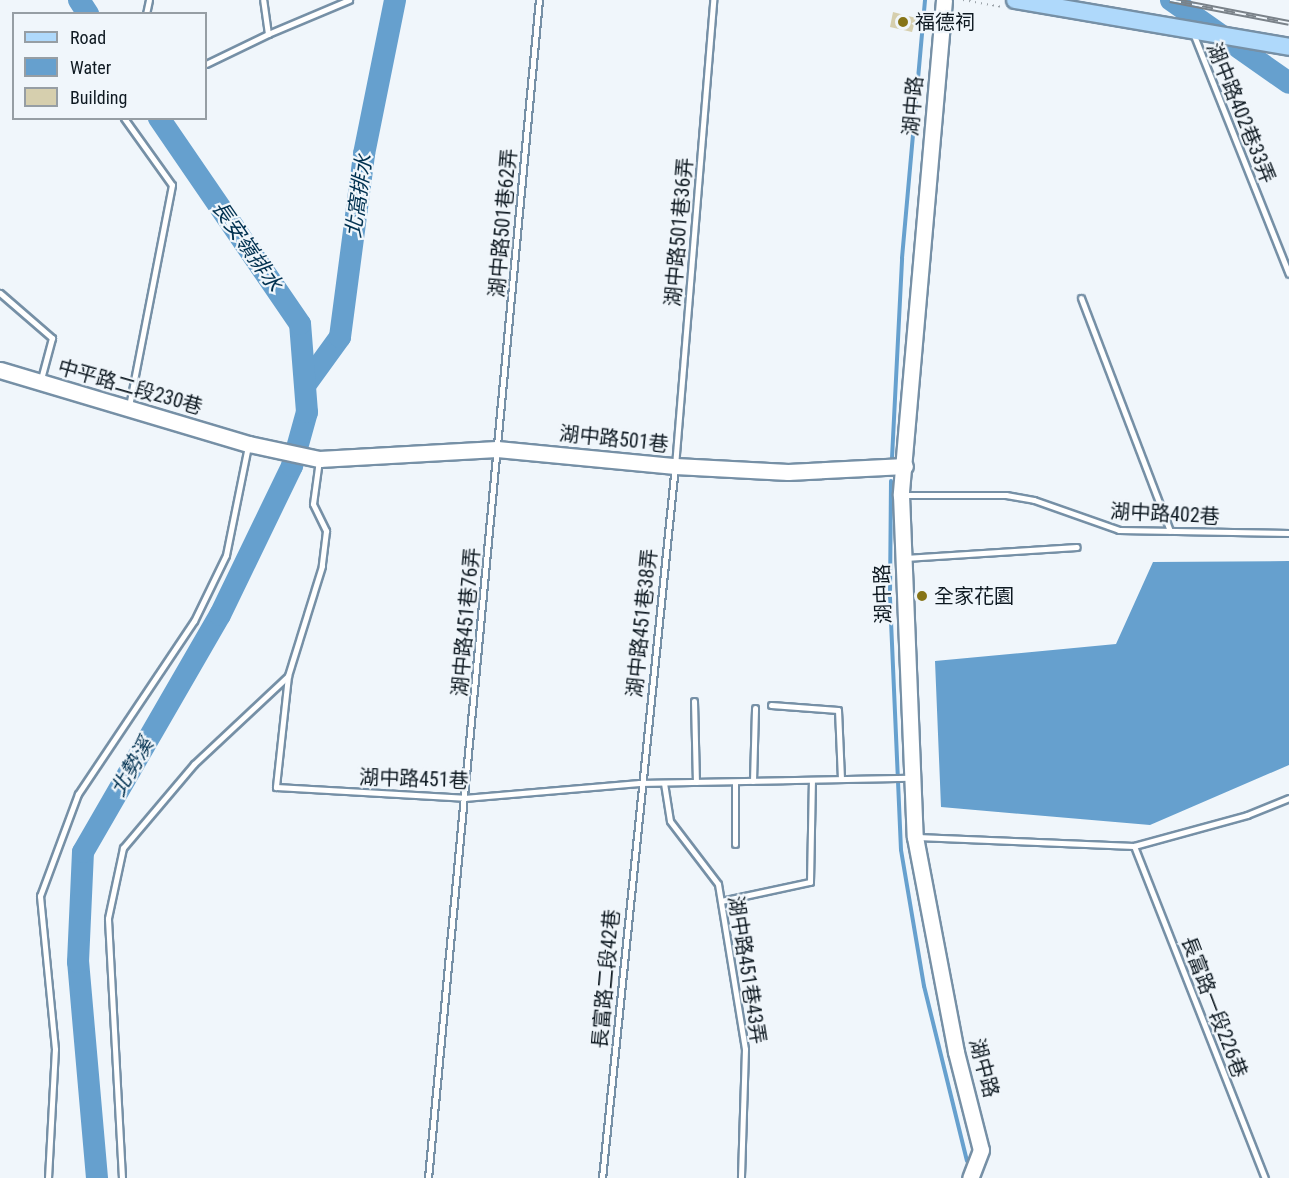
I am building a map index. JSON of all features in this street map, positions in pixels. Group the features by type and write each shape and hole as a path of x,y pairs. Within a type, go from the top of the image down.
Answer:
{"main road":[{"path":"1015,0 1289,48"}],"street":[{"name":"湖中路","path":"944,0 912,343 905,466 901,495 915,837 956,1052 981,1150 970,1178"},
{"name":"中平路二段230巷","path":"0,370 129,406 249,444 319,459"},
{"name":"湖中路501巷","path":"319,459 497,448 675,466 788,472 905,466"}],"lane":[{"path":"263,0 268,34"},
{"path":"207,64 268,34 349,0"},
{"name":"湖中路501巷62弄","path":"497,448 539,0"},
{"name":"湖中路501巷36弄","path":"675,466 712,0"},
{"name":"湖中路402巷33弄","path":"1192,30 1289,274"},
{"path":"125,120 172,185 129,406"},
{"path":"0,293 52,338 40,383"},
{"path":"1081,298 1170,531"},
{"path":"48,1178 55,1049 40,896 78,794 194,621 226,555 249,444"},
{"name":"湖中路451巷76弄","path":"428,1178 497,448"},
{"name":"湖中路451巷","path":"319,459 313,504 326,531 322,566 288,676 276,787 464,798 639,783 912,778"},
{"name":"湖中路451巷38弄","path":"639,783 675,466"},
{"name":"湖中路402巷","path":"901,495 1006,495 1034,500 1119,530 1289,533"},
{"path":"903,558 1077,547"},
{"path":"122,1178 108,918 123,848 129,837 194,764 288,676"},
{"path":"694,701 696,782"},
{"path":"771,705 838,710 841,779"},
{"path":"753,781 755,708"},
{"path":"721,901 810,882 812,780"},
{"path":"735,782 735,844"},
{"name":"長富路二段42巷","path":"602,1178 639,783"},
{"name":"湖中路451巷43弄","path":"664,783 670,821 718,884 745,1049 741,1178"},
{"path":"915,837 1134,846 1247,815 1289,798"},
{"name":"長富路一段226巷","path":"1134,846 1265,1178"}],"water":[{"path":"1289,561 1289,765 1150,825 941,807 935,661 1116,644 1153,562"}],"building":[{"name":"福德祠","path":"893,12 916,18 912,32 890,27"}],"waterway":[{"name":"長安嶺排水","path":"79,0 87,12"},
{"name":"北窩排水","path":"306,384 340,337 364,154 395,0"},
{"path":"892,458 902,258 925,0"},
{"path":"1171,0 1289,83"},
{"name":"北勢溪","path":"97,1178 78,962 83,852 220,615 292,466 307,412 300,324 160,120"},
{"path":"891,481 890,598 901,850 924,986 967,1161"}],"railway":[{"path":"1170,0 1289,23"}],"place":[{"name":"福德祠","path":"903,22"},
{"name":"全家花園","path":"922,596"}]}
